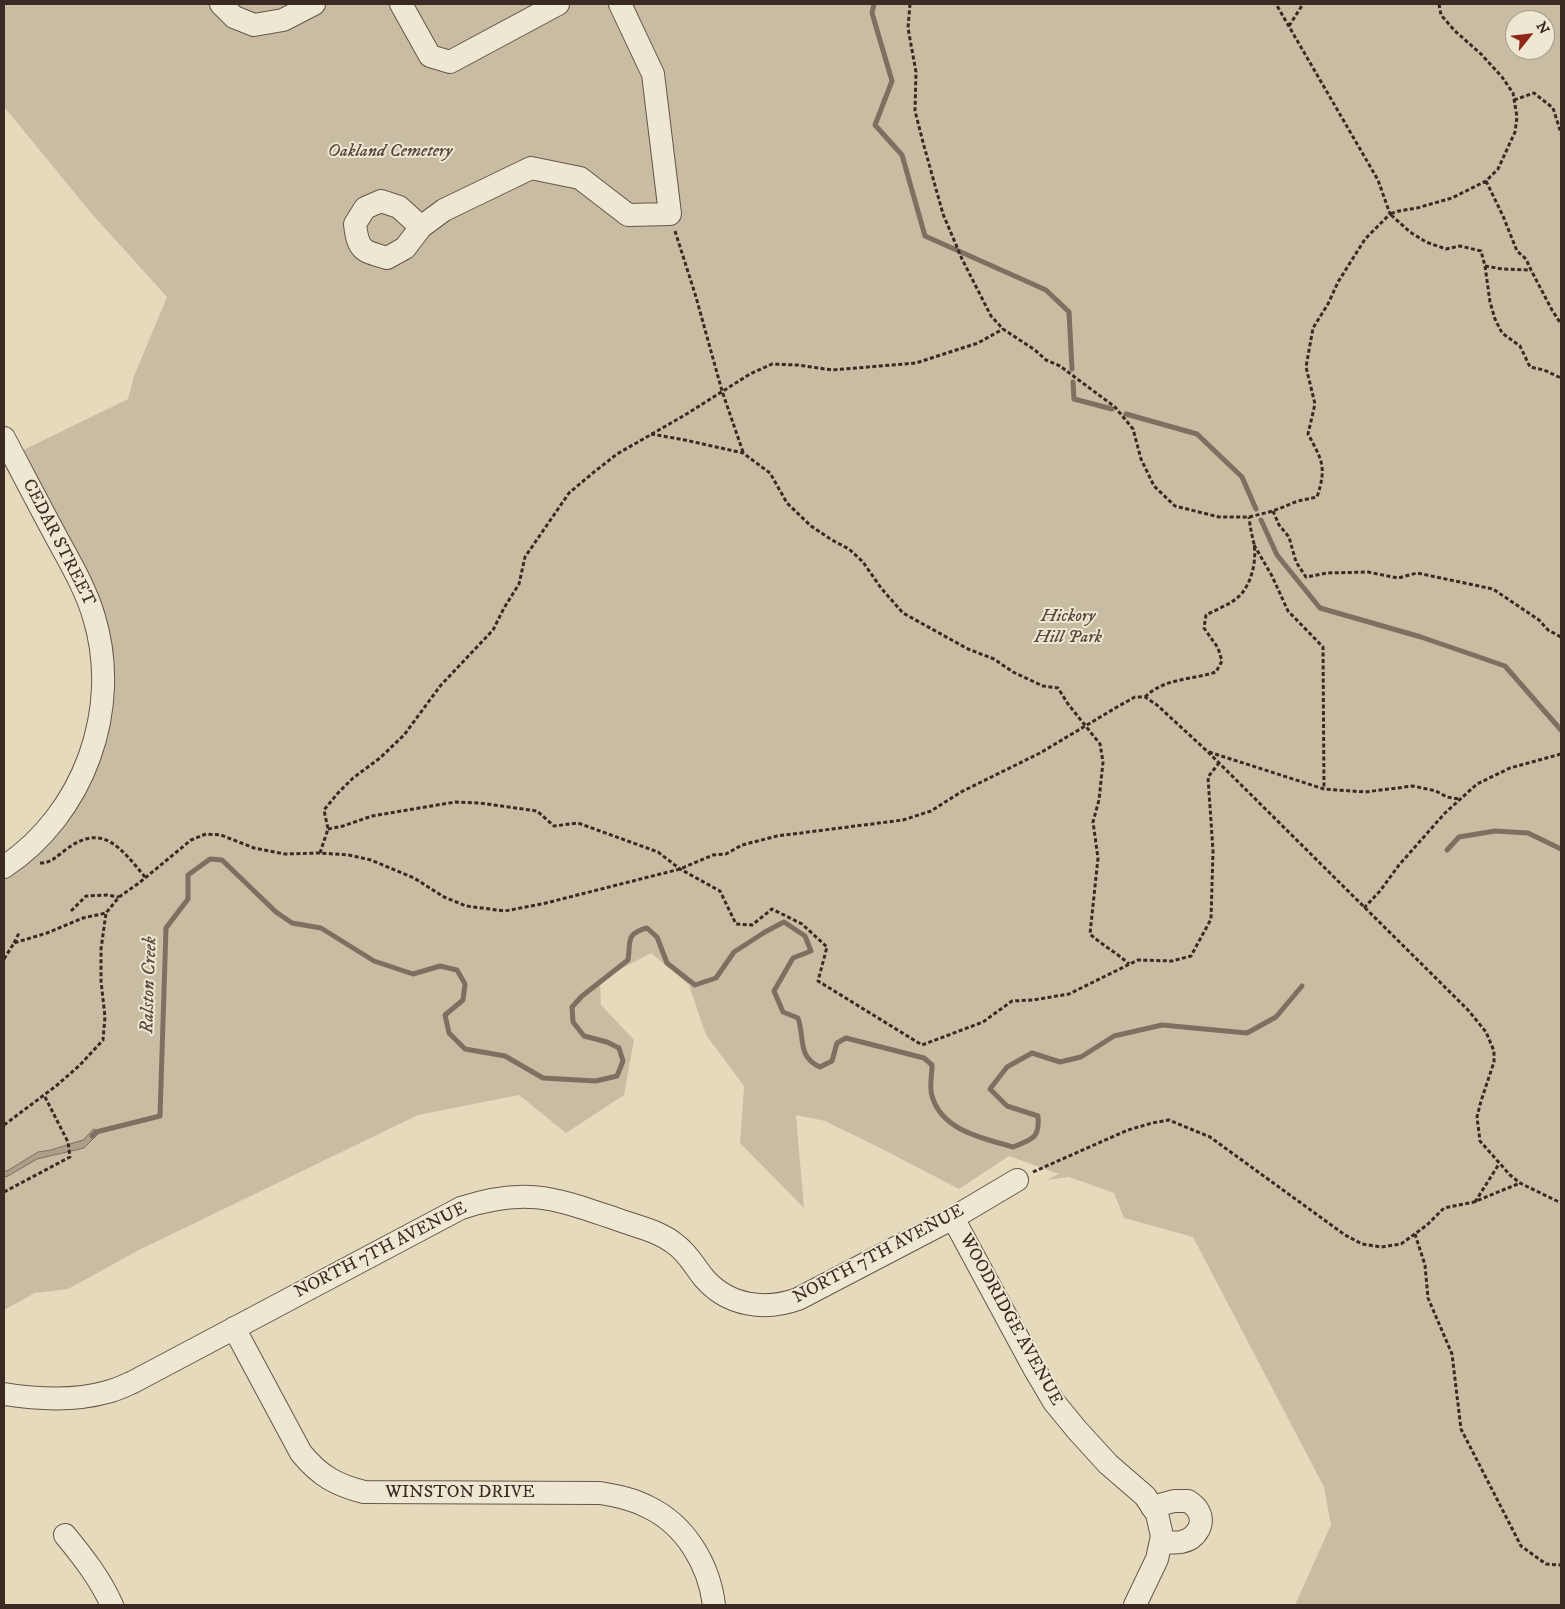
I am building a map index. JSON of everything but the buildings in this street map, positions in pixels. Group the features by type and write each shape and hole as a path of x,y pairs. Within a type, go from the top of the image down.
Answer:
{"street":[{"path":"221,4 234,17 254,25 283,20 314,4"},
{"path":"401,4 430,56 450,62 558,4"},
{"path":"420,227 444,210 531,168 580,178 628,215 670,214 654,74 620,4"},
{"name":"CEDAR STREET","path":"4,438 84,588 99,639 104,677 98,730 86,767 72,794 55,820 35,842 10,858"},
{"name":"NORTH 7TH AVENUE","path":"4,1394 29,1398 87,1396 108,1392 133,1382 461,1208 486,1200 511,1196 532,1196 552,1199 658,1233 675,1244 690,1258 705,1279 717,1290 733,1300 752,1305 771,1306 798,1299 953,1218 1017,1180"},
{"name":"WOODRIDGE AVENUE","path":"953,1218 1054,1402 1108,1464 1145,1496 1157,1514 1162,1536 1157,1559 1135,1605"},
{"name":"WINSTON DRIVE","path":"234,1328 301,1453 313,1468 328,1479 345,1488 364,1492 600,1493 625,1498 649,1507 667,1519 686,1536 698,1554 707,1573 714,1605"},
{"path":"1152,1508 1174,1501 1188,1501 1197,1509 1202,1520 1199,1530 1192,1538 1181,1542 1161,1542"},
{"path":"65,1535 89,1564 112,1605"}],"path":[{"path":"910,4 908,28 916,72 915,111 943,214 962,259 990,316 1003,329 1035,350 1046,360 1060,366 1115,407 1134,429 1141,459 1154,486 1175,506 1219,517 1249,517 1298,501 1317,497 1323,479 1322,460 1308,434 1315,404 1306,367 1313,328 1338,282 1362,244 1390,214 1452,198 1486,182 1498,169 1515,132 1517,117 1513,93 1502,77 1481,54 1455,31 1441,15 1439,4"},
{"path":"1276,4 1351,130 1378,180 1390,214 1410,232 1426,242 1446,250 1460,246 1480,251 1485,266 1490,302 1502,333 1520,346 1530,367 1544,370 1561,378"},
{"path":"1289,26 1303,4"},
{"path":"1514,100 1534,94 1553,108 1561,133"},
{"path":"1486,182 1503,216 1517,251 1526,258 1530,270 1561,324"},
{"path":"670,214 696,297 722,391 743,452"},
{"path":"1485,266 1530,270"},
{"path":"320,853 328,829 324,810 338,793 404,735 442,685 493,630 519,584 525,557 569,493 609,460 750,374 772,364 798,365 832,370 916,363 978,343 1003,329"},
{"path":"650,434 743,452 770,473 787,503 811,526 849,549 863,562 881,588 903,612 968,650 994,659 1013,672 1043,686 1058,688 1085,727 1100,744 1103,762 1099,800 1093,822 1098,858 1090,934 1129,964"},
{"path":"1272,511 1288,537 1296,562 1306,577 1327,573 1368,572 1398,578 1417,573 1493,589 1533,616 1548,630 1561,637"},
{"path":"1249,517 1254,545 1272,576 1288,611 1323,647 1324,789"},
{"path":"1145,697 1152,690 1167,683 1216,672 1222,662 1218,648 1204,628 1206,615 1238,598 1248,584 1253,570 1254,545"},
{"path":"4,1124 44,1095 80,1065 103,1040 105,1017 101,981 101,949 106,913 119,897 146,878 191,840 206,834 221,835 254,848 284,854 320,853 349,855 371,860 414,878 444,896 466,906 505,911 565,899 680,869 705,858 726,854 742,845 777,836 903,820 931,810 961,792 1040,753 1136,697 1145,697 1157,705 1208,752 1468,1010 1486,1032 1494,1051 1494,1062 1480,1101 1477,1117 1480,1141 1499,1164 1520,1183 1561,1203"},
{"path":"1208,752 1324,789 1365,792 1412,786 1436,791 1446,797 1459,799"},
{"path":"1364,908 1380,891 1399,865 1459,799 1478,784 1510,768 1561,754"},
{"path":"328,829 372,816 454,802 480,803 537,811 554,826 578,823 658,852 680,869 720,891 736,924 752,925 772,909 802,924 827,947 818,981 922,1045 983,1022 1012,1001 1033,1000 1069,994 1138,960 1172,961 1191,956 1211,918 1213,851 1208,777 1219,763"},
{"path":"10,858 43,863 54,860 76,842 91,838 106,838 122,850 146,878"},
{"path":"71,911 86,896 107,895 119,897"},
{"path":"14,943 47,933 83,918 106,913"},
{"path":"4,959 19,933"},
{"path":"4,1192 70,1157 68,1142 44,1095"},
{"path":"1017,1180 1128,1130 1169,1120 1210,1137 1344,1236 1362,1244 1381,1247 1401,1244 1428,1225 1444,1208 1474,1202 1520,1183"},
{"path":"1474,1202 1499,1164"},
{"path":"1415,1234 1425,1265 1428,1298 1452,1354 1461,1429 1522,1546 1546,1564 1561,1565"}],"green space":[{"name":"Hickory Hill Park","path":"4,4 1561,4 1561,1578 1559,1580 1561,1581 1561,1605 1295,1605 1331,1525 1324,1487 1193,1237 1124,1218 1114,1193 1069,1177 1046,1180 1059,1174 1009,1156 959,1189 825,1121 796,1115 804,1208 740,1143 744,1086 706,1035 689,985 651,953 600,980 601,1005 634,1040 624,1095 566,1133 519,1095 418,1115 139,1250 68,1289 35,1293 4,1310 4,879 18,871 44,849 55,820 86,767 101,647 13,455 128,399 134,376 167,297 91,213 4,108"}],"shaded area":[{"path":"94,1129 99,1133 84,1148 37,1159 4,1177 4,1171 38,1152 83,1140"}],"waterway":[{"path":"874,4 872,13 892,81 875,125 902,155 925,236 1046,290 1069,312 1072,369"},
{"path":"1073,382 1074,399 1112,409"},
{"path":"1126,414 1197,434 1242,477 1256,509"},
{"path":"1261,520 1277,555 1320,608 1421,637 1505,666 1561,730"},
{"name":"Ralston Creek","path":"1447,850 1459,837 1495,831 1528,833 1561,849"},
{"name":"Ralston Creek","path":"92,1136 96,1132 160,1116 166,928 188,899 188,875 210,859 222,860 276,912 292,923 321,928 374,961 413,974 440,966 457,970 465,984 463,1000 445,1015 449,1033 465,1049 505,1056 543,1078 596,1081 617,1076 623,1061 619,1048 607,1042 584,1036 573,1022 572,1007 582,996 628,960 630,939 635,933 647,928 657,937 667,963 695,985 716,978 734,952 784,922 805,936 811,951 793,958 774,991 783,1012 798,1018 803,1046 808,1058 813,1063 820,1067 832,1061 837,1043 846,1038 924,1058 932,1065 932,1096 937,1108 945,1117 965,1131 1013,1147 1030,1140 1036,1134 1038,1116 1007,1106 990,1089 1007,1067 1032,1053 1060,1062 1081,1057 1114,1036 1162,1025 1247,1033 1276,1017 1302,986"}],"park label":[{"name":"Oakland Cemetery","path":"390,152"}]}
